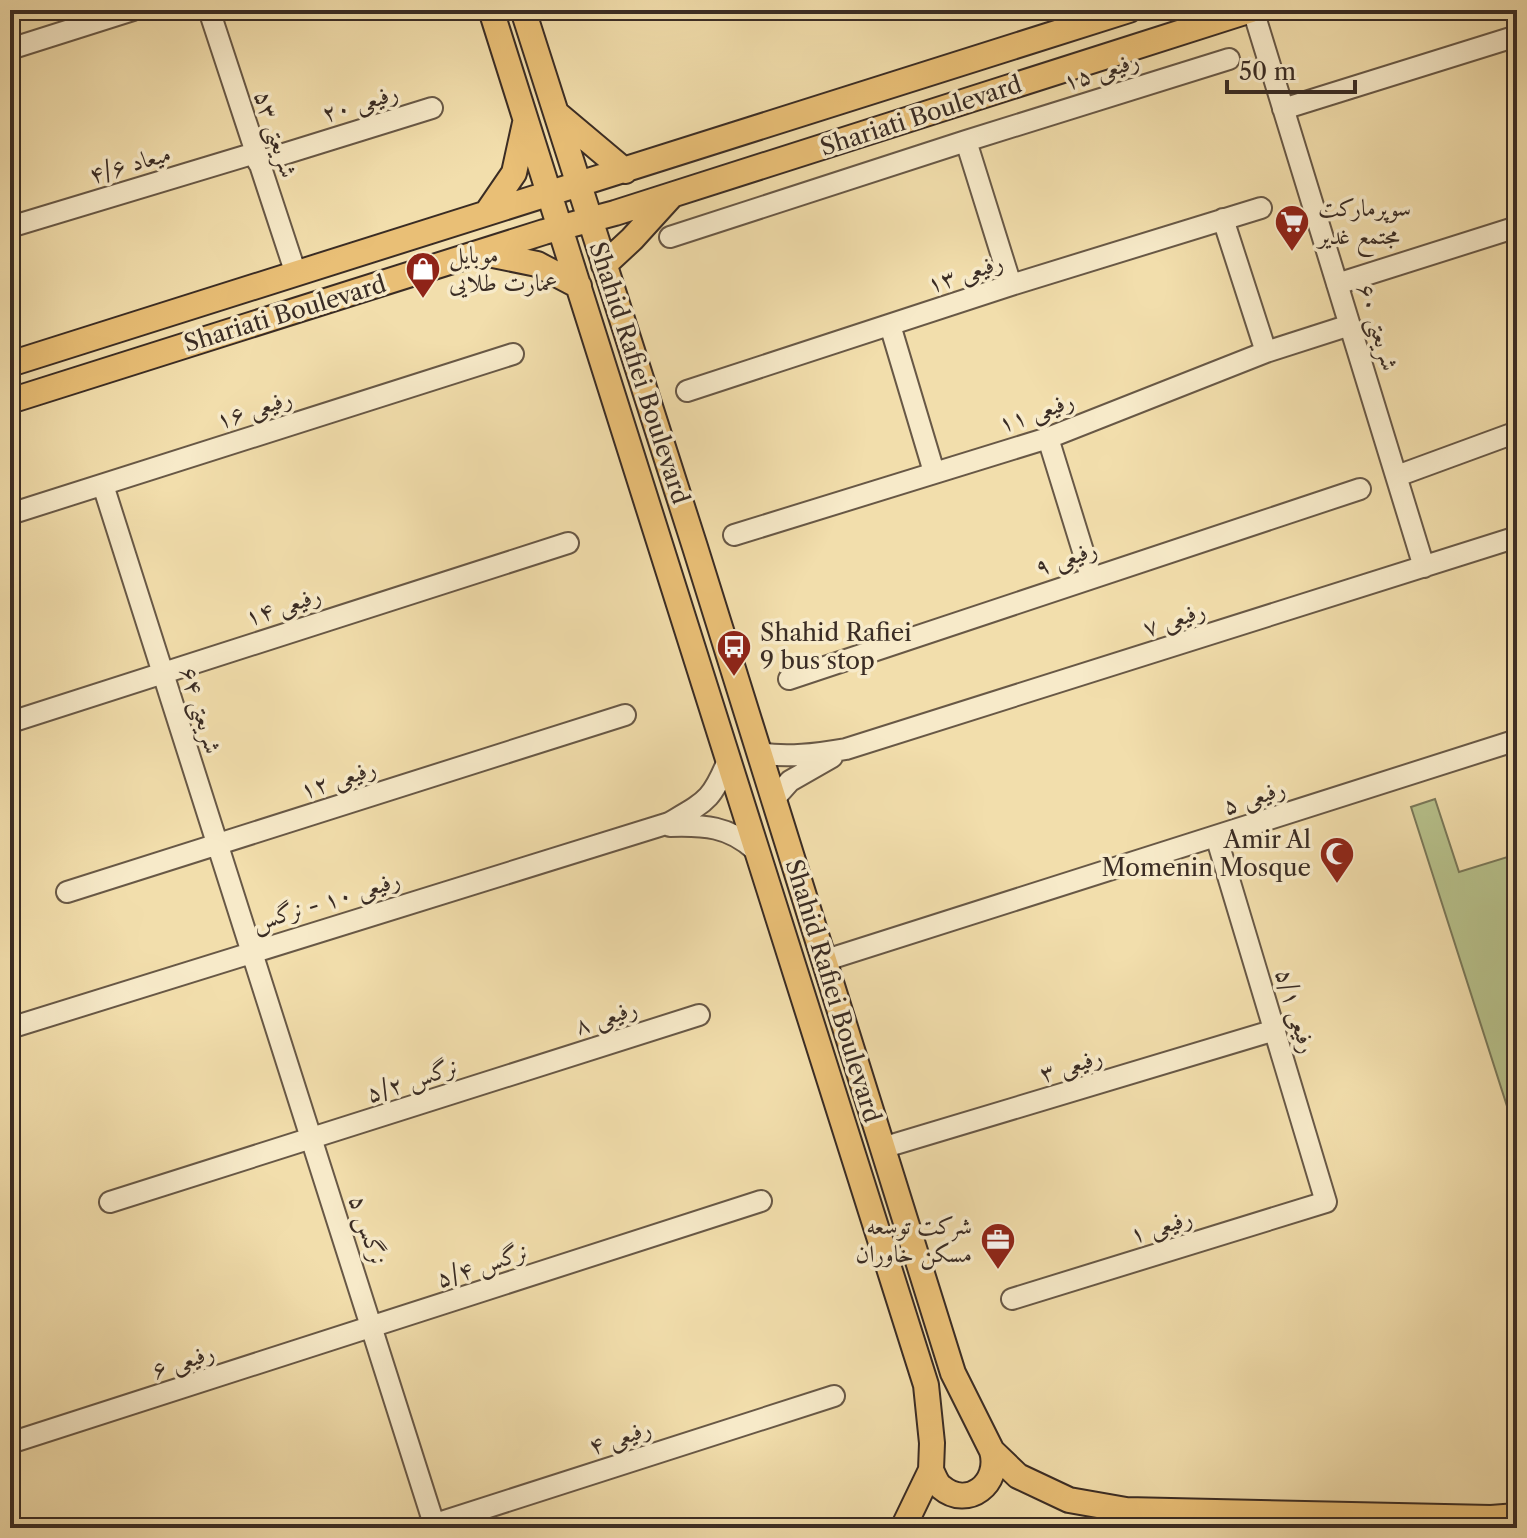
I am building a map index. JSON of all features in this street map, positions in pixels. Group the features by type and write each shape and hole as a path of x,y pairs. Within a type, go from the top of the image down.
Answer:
{"main road":[{"name":"Shahid Rafiei Boulevard","path":"491,10 926,1385 932,1443 931,1470 903,1528"},
{"name":"Shahid Rafiei Boulevard","path":"523,10 695,547 953,1373 992,1451 1018,1476 1069,1500 1126,1510 1476,1518 1517,1516"},
{"name":"Shariati Boulevard","path":"10,364 1129,10"},
{"name":"Shariati Boulevard","path":"10,401 1252,10"},
{"path":"554,111 625,171"},
{"path":"488,211 514,173 526,121"},
{"path":"604,265 672,195"},
{"path":"480,253 537,264 579,286"},
{"path":"931,1470 939,1486 954,1495 972,1494 992,1477 992,1451"}],"street":[{"path":"10,49 133,10"},
{"name":"شریعتی ۵۳","path":"209,10 296,274"},
{"name":"شریعتی ۶۰","path":"1252,10 1424,567"},
{"path":"1283,109 1517,36"},
{"name":"رفیعی ۱۵","path":"670,237 1229,59"},
{"name":"رفیعی ۲۰","path":"258,162 432,108"},
{"path":"966,141 1011,285"},
{"name":"میعاد ۴/۶","path":"10,227 255,153 258,162"},
{"name":"رفیعی ۱۳","path":"687,391 1011,285 1261,208"},
{"path":"1223,219 1266,352"},
{"path":"1337,284 1517,227"},
{"path":"890,325 934,472"},
{"name":"رفیعی ۱۱","path":"734,535 1048,438 1266,352 1350,325"},
{"name":"رفیعی ۱۶","path":"10,514 513,354"},
{"path":"1397,476 1517,432"},
{"path":"1048,438 1091,577"},
{"name":"شریعتی ۶۴","path":"103,485 250,952"},
{"name":"رفیعی ۹","path":"789,679 1360,489"},
{"name":"رفیعی ۷","path":"846,749 1517,537"},
{"name":"رفیعی ۱۴","path":"14,721 568,543"},
{"name":"رفیعی ۱۲","path":"67,892 625,715"},
{"name":"رفیعی ۵","path":"823,961 1517,740"},
{"path":"758,753 801,756 846,749"},
{"path":"773,800 790,781 846,749"},
{"path":"658,827 694,810 706,800 716,789 729,758"},
{"path":"658,827 714,826 738,836 755,850"},
{"name":"رفیعی ۱۰ - نرگس","path":"10,1028 658,827"},
{"name":"رفیعی ۵/۱","path":"1216,836 1326,1202"},
{"name":"نرگس ۵","path":"250,952 372,1328 428,1526"},
{"name":"رفیعی ۸","path":"529,1070 699,1015"},
{"name":"رفیعی ۳","path":"882,1148 1275,1030"},
{"name":"نرگس ۵/۲","path":"110,1202 529,1070"},
{"name":"نرگس ۵/۴","path":"372,1328 761,1201"},
{"name":"رفیعی ۱","path":"1012,1299 1326,1202"},
{"name":"رفیعی ۶","path":"10,1443 372,1328"},
{"name":"رفیعی ۴","path":"428,1526 834,1396"}],"green space":[{"path":"1435,799 1459,872 1517,854 1517,1041 1513,1042 1517,1055 1515,1131 1411,807"}],"place":[{"name":"سوپرمارکت مجتمع غدیر","path":"1292,253"},
{"name":"موبایل عمارت طلایی","path":"423,300"},
{"name":"Shahid Rafiei 9 bus stop","path":"734,678"},
{"name":"Amir Al Momenin Mosque","path":"1337,885"},
{"name":"شرکت توسعه مسکن خاوران","path":"998,1271"}]}
